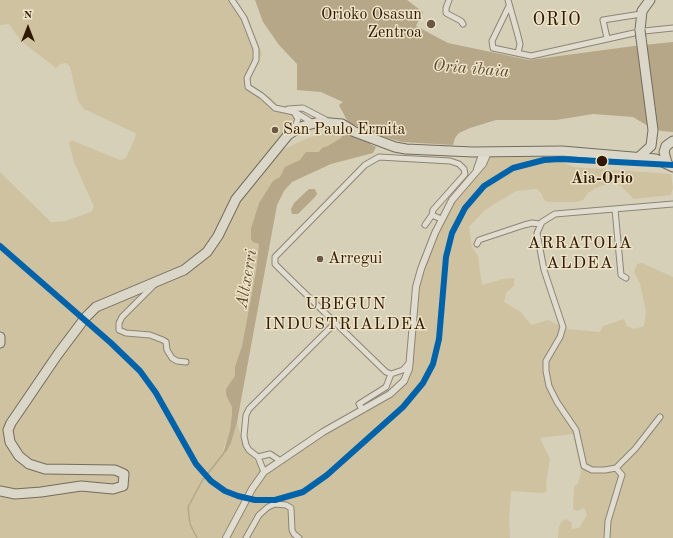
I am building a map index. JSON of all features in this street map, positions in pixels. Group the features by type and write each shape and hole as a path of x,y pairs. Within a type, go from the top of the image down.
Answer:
{"highway":[{"path":"639,157 651,146 653,134 640,33 641,14 644,7 650,0"},
{"path":"0,491 15,494 81,486 113,489 123,486 125,483 124,474 115,470 45,469 29,464 15,451 10,442 8,430 11,422 37,383 92,310 101,304 184,270 196,262 210,248 218,236 236,199 269,159 292,134 312,123 342,124 352,130 385,144 406,149 473,152 550,150 656,159 670,165"},
{"path":"292,134 328,124"},
{"path":"653,134 667,148 670,165"},
{"path":"639,157 667,148"},
{"path":"0,337 0,343"}],"street":[{"path":"232,0 244,18 256,49 256,60 247,78 248,87 279,110 307,109 328,124"},
{"path":"449,0 446,13 461,21 463,24"},
{"path":"508,3 513,14 520,44 518,53"},
{"path":"508,3 492,41 493,48 532,56 607,38 673,28"},
{"path":"607,38 603,20 641,14"},
{"path":"295,110 311,114 313,120 312,123"},
{"path":"292,134 298,120 295,110"},
{"path":"473,152 479,163"},
{"path":"477,170 479,163 486,152"},
{"path":"226,538 252,489 264,472 279,460 397,388 407,375 410,361 418,279 441,219 452,200 483,164 486,152"},
{"path":"391,374 335,323 275,264 276,255 365,165 379,157 450,161 459,164 464,168 465,174 433,210 425,225"},
{"path":"660,417 635,449 616,468 592,470 584,466 576,430 557,402 549,386 546,361 560,337 563,327 544,270 537,241 537,233 540,224 545,218 555,214 673,204"},
{"path":"615,209 621,275 626,278"},
{"path":"432,214 441,219"},
{"path":"476,244 479,240 524,225 532,223 540,224"},
{"path":"157,282 122,317 119,323 119,330 126,333 150,335 163,340 166,342 167,350 172,358 177,361 186,362"},
{"path":"264,472 258,457 249,450 246,445 244,436 246,415 259,399 335,323"},
{"path":"391,374 403,370 410,361"},
{"path":"362,409 359,404 386,387 391,374"},
{"path":"258,457 270,454 279,460"},
{"path":"606,538 608,521 622,475 616,468"},
{"path":"246,538 258,515 268,507 275,504 290,507 292,530 299,538"}],"shaded area":[{"path":"0,0 236,0 248,17 262,54 251,73 250,85 270,97 278,105 286,107 296,119 280,151 308,138 334,130 356,138 361,127 348,122 339,105 343,102 321,92 368,102 358,139 271,185 259,203 256,213 259,244 256,271 242,346 235,367 235,376 226,395 232,407 232,414 230,430 223,450 227,451 231,443 237,422 244,448 259,465 264,466 387,393 402,380 408,356 417,274 427,246 441,214 453,194 486,164 490,157 553,157 573,167 671,174 673,188 671,195 634,199 621,186 616,184 607,184 594,189 588,193 583,200 577,202 548,202 544,200 542,194 537,189 516,191 485,210 469,227 472,247 478,256 482,285 503,279 514,278 514,286 506,293 504,302 521,312 531,325 548,320 568,329 600,332 603,326 624,319 627,326 634,329 644,326 646,312 640,284 634,272 637,264 642,263 673,277 673,538 558,538 561,522 566,519 572,523 571,529 579,528 587,515 584,508 577,511 573,509 574,487 578,483 581,472 573,434 540,438 550,459 546,483 547,491 543,493 511,491 509,519 510,538 0,538 0,172 51,222 65,221 91,212 94,207 74,162 69,143 71,140 120,160 126,158 136,136 135,133 84,109 78,101 70,67 66,63 60,64 56,68 21,41 9,24 0,25"}],"water":[{"name":"Oria ibaia","path":"255,0 407,0 423,12 416,26 448,43 529,60 673,42 673,132 661,131 648,126 633,117 593,114 556,120 496,120 459,133 455,138 453,145 402,142 374,134 370,144 376,147 373,153 331,164 292,182 284,191 277,205 237,422 231,443 227,451 223,454 230,430 232,414 232,407 226,395 226,389 235,376 235,367 242,346 256,271 259,244 253,242 251,239 251,229 259,203 273,181 280,177 285,167 300,160 306,152 319,152 322,148 341,138 344,133 356,138 361,128 348,122 339,105 343,102 321,92 297,90 297,64 279,45 263,22"},
{"path":"309,189 315,189 317,194 315,197 298,214 292,214 291,209 294,203"}],"waterway":[{"name":"Altxerri","path":"197,538 190,524 188,507 202,481 224,453"}],"transit line":[{"path":"0,246 111,343 140,371 156,393 196,464 211,481 225,491 238,496 255,500 275,500 303,492 327,475 403,407 423,383 433,364 439,339 446,257 452,233 465,208 484,186 513,168 544,160 560,159 673,165"}],"place":[{"name":"Orioko Osasun Zentroa","path":"431,24"},
{"name":"San Paulo Ermita","path":"275,130"},
{"name":"Aia-Orio","path":"602,161"},
{"name":"Arregui","path":"320,259"}],"district":[{"name":"ORIO","path":"557,20"},
{"name":"ARRATOLA ALDEA","path":"580,254"},
{"name":"UBEGUN INDUSTRIALDEA","path":"346,315"}]}
